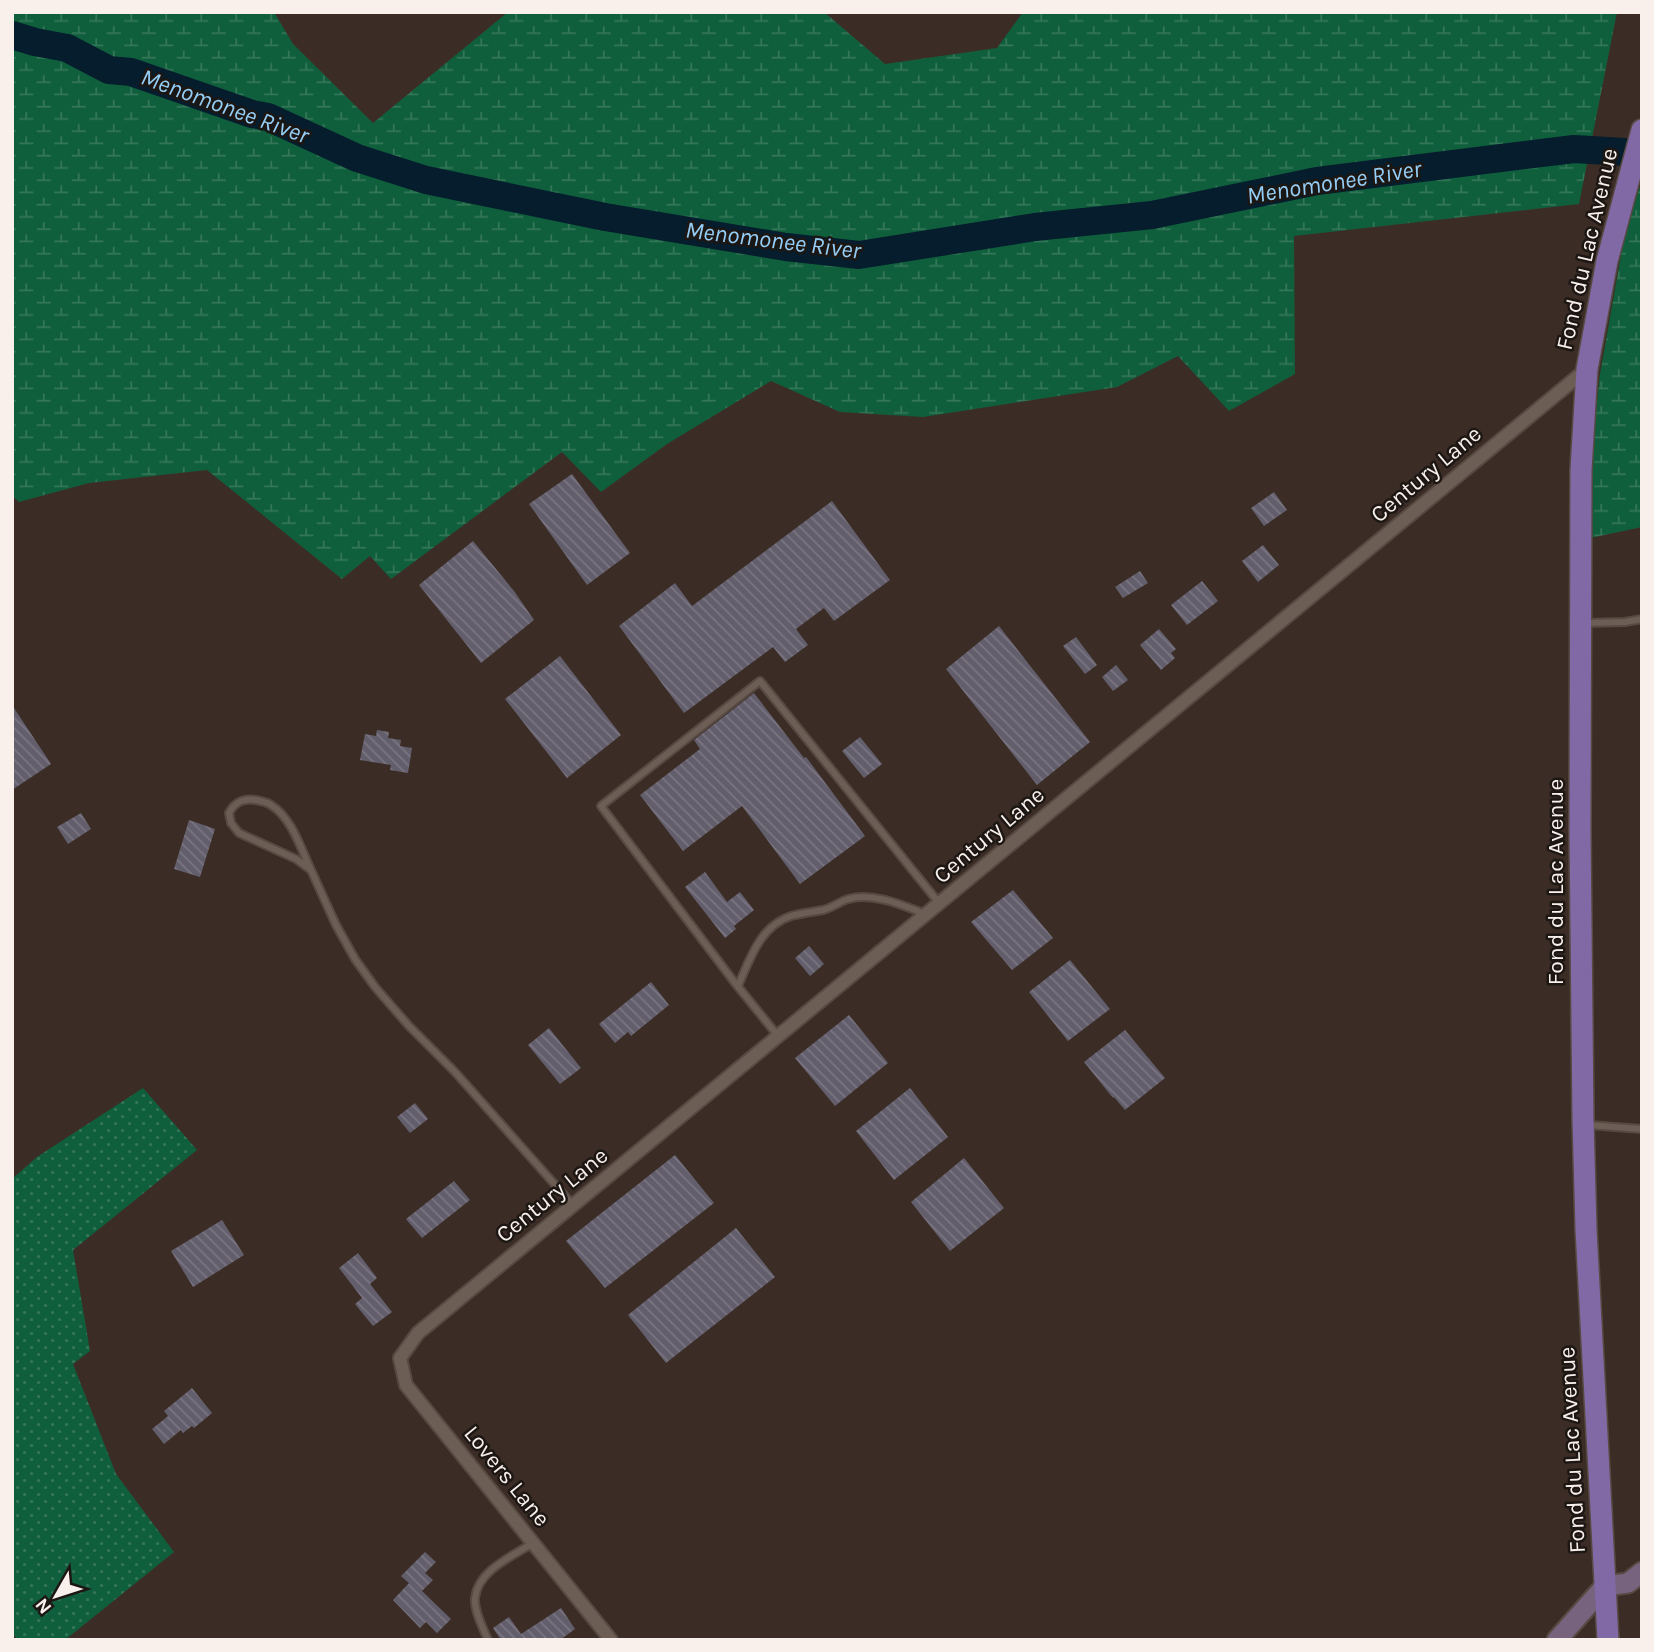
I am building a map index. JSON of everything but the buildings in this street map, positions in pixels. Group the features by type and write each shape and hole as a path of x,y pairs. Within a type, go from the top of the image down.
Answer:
{"main road":[{"name":"Fond du Lac Avenue","path":"1608,1640 1583,1125 1581,470 1587,369 1607,261 1642,130"},
{"path":"1557,1640 1605,1586 1628,1583 1642,1572"}],"street":[{"name":"Century Lane","path":"418,1333 1587,369"},
{"name":"Lovers Lane","path":"418,1333 400,1358 406,1385 611,1640"}],"lane":[{"path":"1580,624 1642,619"},
{"path":"778,1036 601,806 760,681 939,903"},
{"path":"311,870 296,859 239,833 231,823 229,813 233,807 241,800 250,799 272,805 288,822 349,948 375,987 573,1205"},
{"path":"738,986 755,945 773,926 789,917 826,909 848,899 871,898 886,900 925,914"},
{"path":"1583,1125 1642,1129"},
{"path":"488,1640 476,1607 475,1597 480,1584 486,1574 533,1543"}],"green space":[{"path":"12,12 274,12 293,44 373,123 508,12 824,12 885,64 997,48 1023,12 1617,12 1579,204 1294,236 1295,374 1229,411 1178,356 1117,387 923,417 840,412 771,381 667,444 601,492 562,452 391,579 370,556 342,579 207,470 89,483 19,502 12,495"},
{"path":"1642,183 1642,527 1590,538 1594,429 1600,374 1623,244"},
{"path":"143,1088 197,1150 73,1250 90,1351 73,1364 116,1474 174,1552 65,1640 18,1640 12,1633 12,1179 37,1157"}],"waterway":[{"name":"Menomonee River","path":"12,35 67,48 109,70 131,72 252,114 268,117 357,158 426,180 605,217 786,247 859,255 1035,227 1152,215 1317,181 1574,149 1642,153"}]}
